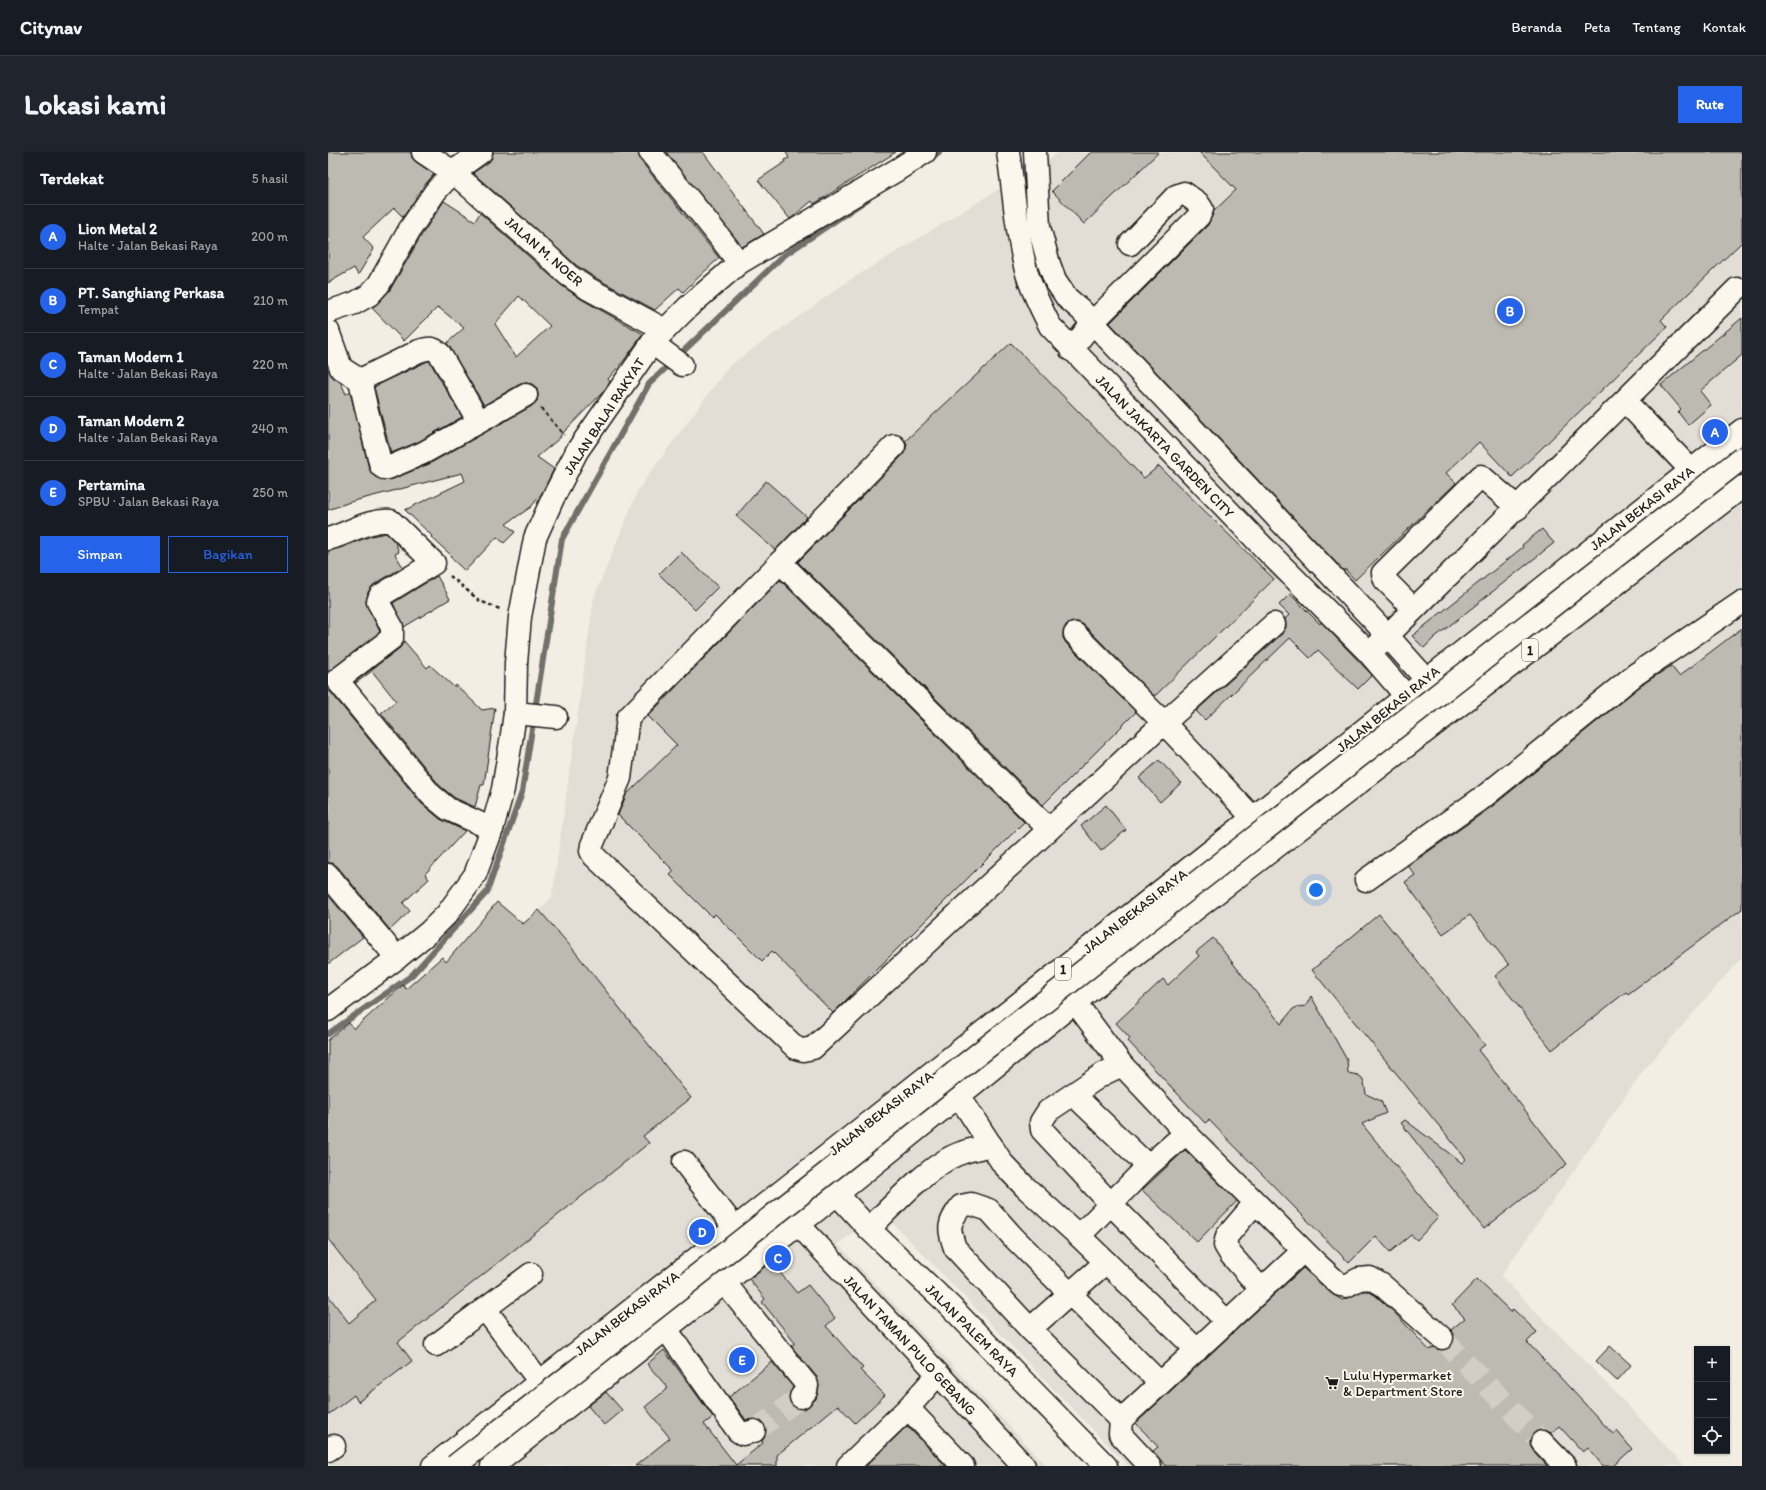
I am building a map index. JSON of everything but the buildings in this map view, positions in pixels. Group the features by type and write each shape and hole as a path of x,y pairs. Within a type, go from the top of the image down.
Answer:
{"main road":[{"name":"JALAN M. NOER","path":"423,152 453,172 568,275 659,341 680,364"},
{"path":"328,312 355,303 369,295 380,284 410,229 435,192 453,172 481,152"},
{"path":"650,152 697,211 713,226 739,263"},
{"name":"JALAN BALAI RAKYAT","path":"331,1002 397,958 429,932 448,914 475,875 492,829 520,714 516,663 520,616 535,538 553,498 578,451 659,341 688,306 739,263 925,152"},
{"path":"1009,158 1036,154 1039,227 1055,280 1067,298 1093,322 1292,533 1426,679"},
{"name":"JALAN JAKARTA GARDEN CITY","path":"1009,158 1018,229 1026,270 1038,302 1050,326 1071,350 1270,554 1369,652 1406,696"},
{"path":"1071,350 1093,322 1199,216 1202,209 1198,203 1184,193 1176,196 1130,244"},
{"path":"1369,652 1388,636 1518,508 1737,289"},
{"path":"328,331 334,369 360,380 419,351 429,348 435,349 440,354 479,422"},
{"path":"1119,399 1143,375"},
{"path":"360,380 381,466 384,468 388,468 422,453 479,422 533,401"},
{"path":"1625,401 1691,470"},
{"name":"JALAN BEKASI RAYA","path":"433,1466 1254,818 1426,679 1742,430"},
{"path":"894,446 628,718 620,778 592,845 594,856 796,1048 803,1050 813,1048 1164,723 1274,624"},
{"path":"455,1466 1146,922 1742,458"},
{"path":"1414,609 1385,580 1383,573 1481,476 1518,508"},
{"name":"1","path":"492,1466 861,1175 1075,1002 1742,487"},
{"path":"328,539 342,535 365,524 381,520 391,521 434,563 380,596 378,602 392,628 392,638 331,678 432,795 448,809 492,829"},
{"path":"1270,554 1292,533"},
{"path":"780,562 1049,829"},
{"path":"1366,880 1486,795 1636,674 1742,602"},
{"path":"1075,634 1164,723 1254,818"},
{"path":"520,714 554,717"},
{"path":"1299,781 1318,814"},
{"path":"328,875 397,958"},
{"path":"1075,1002 1122,1065 1303,1251 1340,1285 1346,1286 1359,1279 1370,1278 1382,1285 1442,1338"},
{"path":"996,1022 1016,1050"},
{"path":"1122,1065 1103,1074 1074,1095 1048,1111 1041,1122 1042,1130 1110,1203 1227,1322"},
{"path":"1074,1095 1148,1166"},
{"path":"959,1096 1004,1164 1025,1187 1079,1236 1198,1350"},
{"path":"1079,1236 1148,1166 1186,1132"},
{"path":"869,1229 907,1191 944,1161 960,1153 991,1145"},
{"path":"838,1147 861,1175"},
{"path":"684,1162 735,1228"},
{"name":"JALAN PALEM RAYA","path":"837,1194 869,1229 950,1306 1106,1466"},
{"path":"1255,1202 1227,1236 1225,1245 1231,1255 1261,1289"},
{"path":"1121,1420 1030,1329 955,1248 950,1232 951,1219 961,1206 971,1204 989,1210 1013,1237 1069,1294 1160,1383"},
{"name":"JALAN TAMAN PULO GEBANG","path":"798,1224 1024,1466"},
{"path":"1150,1466 1120,1434 1121,1420 1303,1251"},
{"path":"1030,1329 1106,1262"},
{"path":"436,1345 531,1274"},
{"path":"724,1282 807,1385 806,1390 801,1397"},
{"path":"486,1309 540,1382"},
{"path":"666,1329 738,1431 743,1434 754,1431"},
{"path":"848,1466 908,1408 938,1374"},
{"path":"908,1408 963,1466"},
{"path":"1542,1442 1565,1466"}],"path":[{"path":"533,401 578,451"},
{"path":"434,563 480,601 520,616"}],"shaded area":[{"path":"1060,152 1742,152 1742,957 1643,1071 1501,1276 1619,1396 1684,1466 1128,1466 881,1211 838,1244 1047,1466 328,1466 328,1098 482,970 552,897 594,597 639,488 729,366 850,280"}],"waterway":[{"path":"929,159 939,152"},
{"path":"328,1034 411,976 487,892 522,792 562,539 649,384 783,256 869,198"}],"tunnel":[{"path":"1442,1338 1542,1442"},
{"path":"754,1431 801,1397"}],"place":[{"name":"PT. Sanghiang Perkasa","path":"1510,311"},
{"name":"Lion Metal 2","path":"1715,432"},
{"name":"Taman Modern 2","path":"702,1232"},
{"name":"Taman Modern 1","path":"778,1258"},
{"name":"Pertamina","path":"742,1360"},
{"name":"Lulu Hypermarket & Department Store","path":"1332,1383"}]}
